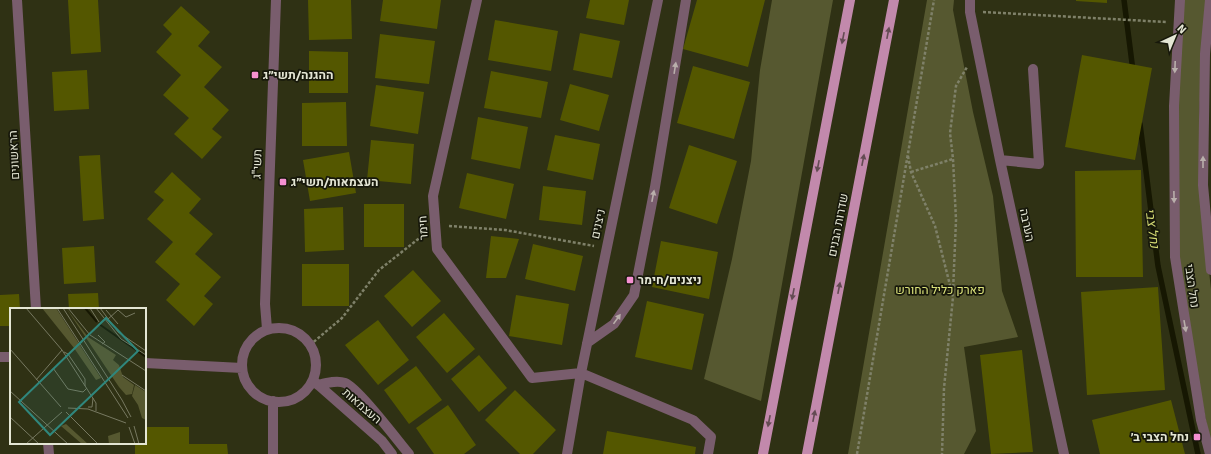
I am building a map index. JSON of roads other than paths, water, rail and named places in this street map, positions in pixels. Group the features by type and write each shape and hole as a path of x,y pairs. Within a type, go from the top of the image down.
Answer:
{"main road":[{"path":"763,454 850,0"},
{"name":"שדרות הבנים","path":"807,454 894,0"}],"street":[{"name":"הראשונים","path":"17,0 36,308"},
{"name":"תשי\"ג","path":"267,329 265,304 276,0"},
{"name":"חימר","path":"477,0 433,196 437,249 532,378 581,373"},
{"name":"ניצנים","path":"567,454 587,343 658,0"},
{"path":"587,343 614,324 634,295 655,187 686,0"},
{"name":"הערבה","path":"970,0 970,12 1000,160 1064,454"},
{"name":"נחל הצבי","path":"1180,0 1174,106 1174,257 1200,412 1210,454"},
{"name":"נחל הצבי","path":"1210,0 1203,107 1203,186 1211,270"},
{"path":"1000,160 1039,164 1033,68"},
{"path":"315,383 315,356 310,345 302,335 291,330 279,327 267,329 256,335 248,344 242,356 242,368 245,380 252,390 262,398 273,402 285,402 296,398 315,383 330,382 346,384 365,402 409,454"},
{"path":"146,363 242,368"},
{"path":"581,373 693,420 711,437 708,454"},
{"name":"העצמאות","path":"315,383 382,441 392,454"},
{"path":"273,402 273,454"},
{"path":"48,444 49,454"}],"waterway":[{"name":"נחל צבי","path":"1124,0 1133,71"},
{"name":"נחל צבי","path":"1140,124 1158,266 1198,454"}],"place":[{"name":"ההגנה/תשי״ג","path":"255,75"},
{"name":"העצמאות/תשי״ג","path":"283,182"},
{"name":"ניצנים/חימר","path":"630,280"},
{"name":"נחל הצבי ב׳","path":"1197,437"}],"park label":[{"name":"פארק כליל החורש","path":"940,290"}]}
